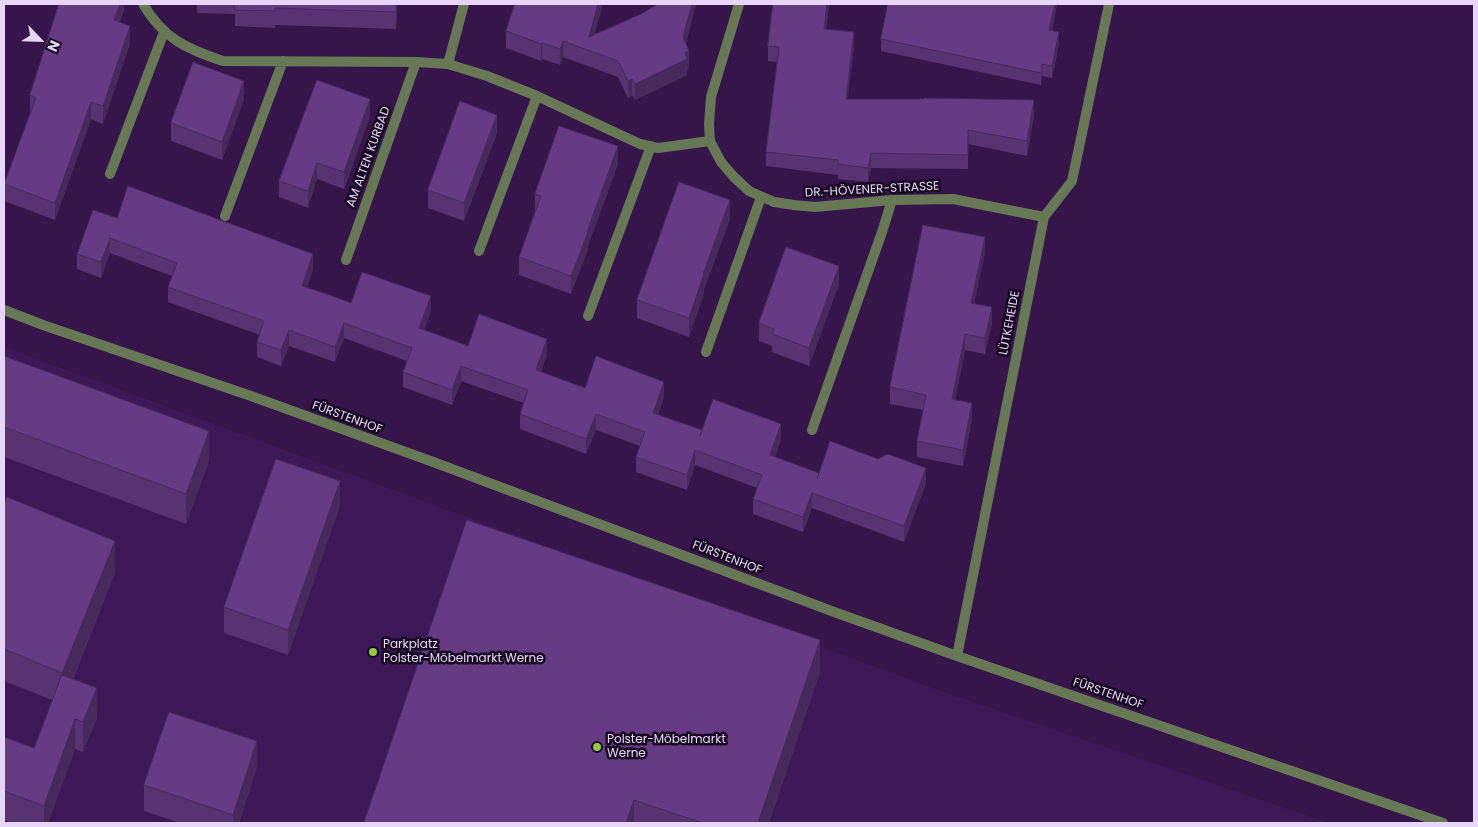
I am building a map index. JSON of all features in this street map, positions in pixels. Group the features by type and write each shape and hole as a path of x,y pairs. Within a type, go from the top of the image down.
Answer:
{"street":[{"path":"143,4 153,20 164,32 201,54 223,61 416,62 448,64 487,76 537,96 640,144 658,148 710,141"},
{"path":"448,64 464,4"},
{"name":"DR.-HÖVENER-STRASSE","path":"739,4 711,97 708,124 710,141 721,162 749,191 774,202 815,207 892,200 953,199 1044,217"},
{"name":"LÜTKEHEIDE","path":"957,656 1044,217 1072,181 1109,4"},
{"path":"110,174 164,32"},
{"path":"226,216 283,61"},
{"name":"AM ALTEN KURBAD","path":"346,260 416,62"},
{"path":"479,251 537,96"},
{"path":"588,316 651,146"},
{"path":"706,352 761,197"},
{"path":"812,430 892,200"},
{"name":"FÜRSTENHOF","path":"4,310 436,463 836,613 1443,823"}],"shaded area":[{"path":"4,347 941,691 1329,823 4,823"}],"building":[{"path":"59,4 120,4 114,20 130,26 103,106 91,102 55,203 4,184 36,98 30,95"},
{"path":"235,4 396,4 396,12 275,8 275,11 235,10"},
{"path":"515,4 598,4 589,37 641,14 658,4 692,4 683,37 689,51 685,53 687,59 635,84 632,79 628,81 618,61 563,41 560,49 506,31"},
{"path":"773,4 827,4 824,29 854,32 846,99 1034,100 1027,141 968,130 968,155 871,153 868,168 838,164 838,160 766,152 779,47 768,46"},
{"path":"888,4 1055,4 1049,30 1059,32 1052,66 1042,64 1041,73 881,39"},
{"path":"193,62 244,81 222,142 171,123"},
{"path":"317,80 370,99 344,172 317,163 308,191 279,181"},
{"path":"460,101 497,115 464,203 428,190"},
{"path":"559,126 618,146 571,276 519,257 541,196 535,194"},
{"path":"679,182 730,200 689,318 637,300"},
{"path":"128,186 313,254 302,286 351,303 362,272 431,296 419,328 468,346 479,314 547,339 536,370 585,388 596,356 664,382 653,413 702,430 700,436 713,399 781,424 770,455 819,473 817,479 830,441 878,459 888,454 926,468 904,526 812,493 803,517 753,499 762,475 695,450 687,475 636,457 645,432 596,414 586,439 520,414 528,390 461,366 452,390 403,372 412,348 344,323 335,347 289,330 281,350 257,342 264,321 168,287 177,263 110,238 101,262 77,254 93,210 117,218"},
{"path":"923,225 985,237 971,303 992,307 985,338 965,334 952,399 972,403 963,450 917,441 926,395 890,387"},
{"path":"786,247 839,266 809,348 772,334 774,329 759,323"},
{"path":"4,356 209,431 186,494 4,427"},
{"path":"276,459 340,481 288,630 224,607"},
{"path":"7,497 115,541 62,673 4,649 4,504"},
{"name":"Polster-Möbelmarkt Werne","path":"467,520 820,640 758,823 703,823 634,800 626,823 364,823"},
{"path":"62,675 97,688 83,722 75,719 44,806 4,791 4,737 34,748"},
{"path":"169,712 257,741 233,815 144,785"}],"place":[{"name":"Parkplatz Polster-Möbelmarkt Werne","path":"373,652"},
{"name":"Polster-Möbelmarkt Werne","path":"597,747"}]}
